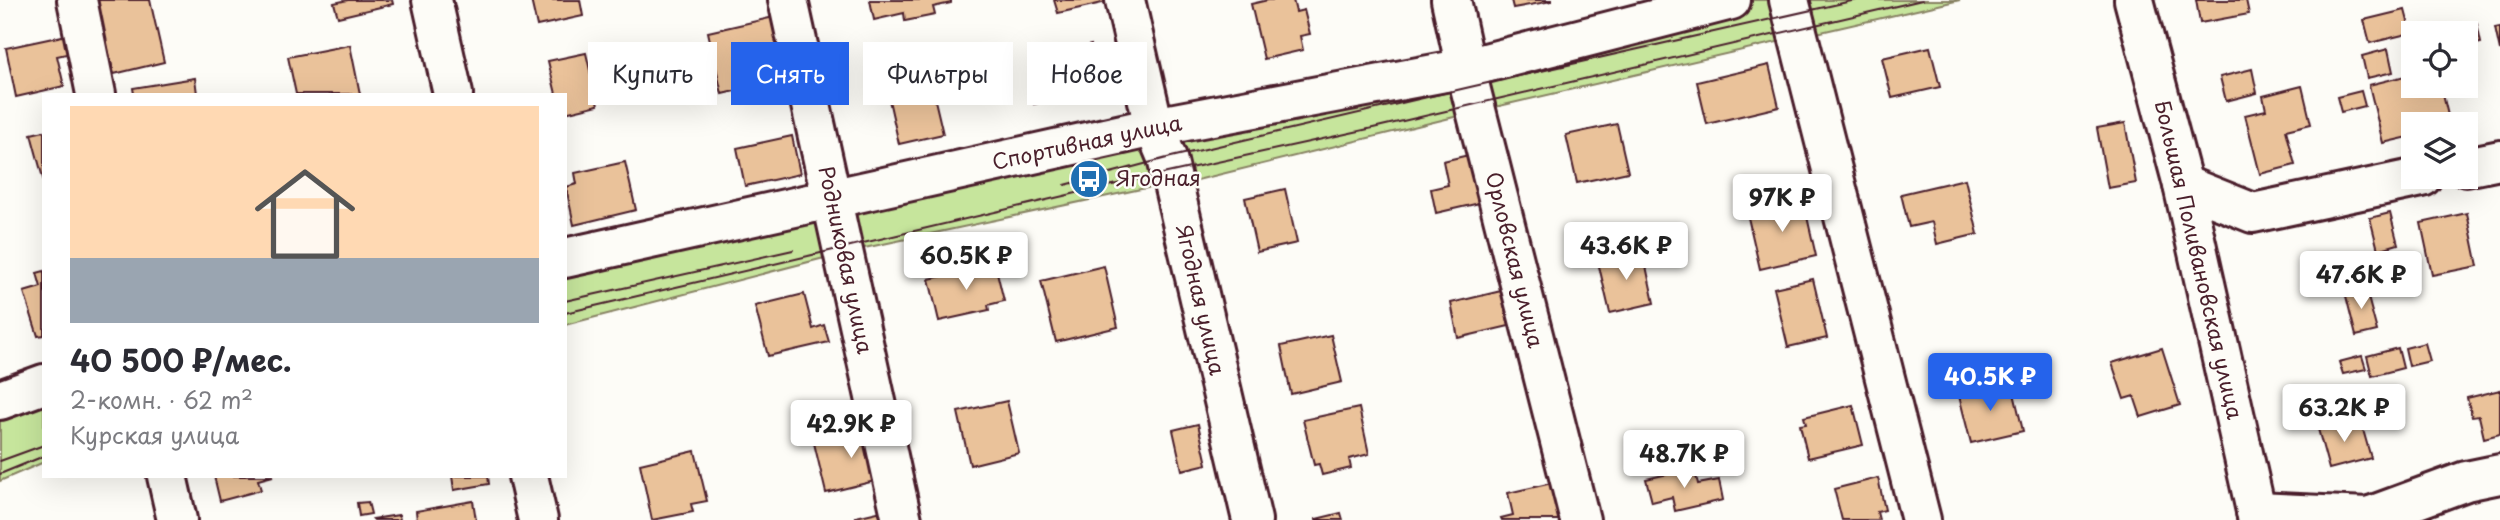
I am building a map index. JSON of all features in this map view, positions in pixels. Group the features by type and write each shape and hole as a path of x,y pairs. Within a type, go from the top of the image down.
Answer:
{"street":[{"path":"77,0 96,93"},
{"path":"432,0 453,93"},
{"name":"Родниковая улица","path":"788,0 902,520"},
{"name":"Ягодная улица","path":"1125,0 1154,127 1167,158 1252,520"},
{"name":"Орловская улица","path":"1451,0 1580,520"},
{"name":"Спортивная улица","path":"567,258 1154,127 1466,68 1731,0"},
{"path":"1789,0 1921,520"},
{"name":"Большая Поливановская улица","path":"2134,0 2183,185 2257,516"},
{"path":"2478,165 2500,160"},
{"path":"2183,185 2253,213 2401,181"},
{"path":"0,400 42,385"},
{"path":"2257,516 2368,517 2466,481 2500,474"},
{"path":"167,478 177,520"},
{"path":"528,478 538,520"}],"green space":[{"path":"1729,0 1960,0 1495,107 1193,181 1141,189 855,250 567,324 567,265"},
{"path":"42,401 42,463 0,481 0,417"}],"building":[{"path":"96,0 150,0 164,62 114,74"},
{"path":"348,0 392,0 393,4 338,17 334,3"},
{"path":"531,0 580,0 583,16 537,26"},
{"path":"870,0 951,0 951,3 933,7 935,15 905,21 904,13 874,20"},
{"path":"1054,0 1107,0 1107,2 1058,13"},
{"path":"1268,0 1293,0 1296,12 1304,10 1310,34 1300,36 1303,50 1264,59 1251,4"},
{"path":"1511,0 1552,0 1552,1 1513,8"},
{"path":"2196,0 2246,0 2249,14 2200,23"},
{"path":"2405,10 2408,21 2401,21 2401,35 2370,43 2364,20"},
{"path":"774,17 780,42 731,42 731,92 722,94 717,72 717,42 710,42 708,32"},
{"path":"2500,27 2500,51 2495,28"},
{"path":"67,35 71,53 57,56 64,86 16,97 6,48"},
{"path":"350,45 360,93 296,93 288,57"},
{"path":"1930,47 1940,87 1892,98 1882,58"},
{"path":"2388,49 2393,72 2367,78 2362,56"},
{"path":"586,53 588,105 598,105 567,113 567,93 556,93 548,61"},
{"path":"1769,65 1779,107 1707,124 1697,82"},
{"path":"2252,69 2257,93 2226,101 2220,77"},
{"path":"2401,77 2401,98 2444,98 2447,112 2401,112 2401,139 2383,143 2369,85"},
{"path":"195,78 197,93 134,93 133,88"},
{"path":"2302,86 2311,124 2286,130 2295,165 2260,174 2245,115 2266,110 2263,96"},
{"path":"2361,91 2365,106 2341,112 2337,97"},
{"path":"890,105 936,105 943,134 899,144"},
{"path":"2125,123 2136,183 2108,188 2097,128"},
{"path":"1617,124 1628,172 1577,183 1566,135"},
{"path":"42,131 42,175 31,134"},
{"path":"792,136 800,174 745,186 737,148"},
{"path":"1473,154 1484,202 1436,213 1431,189 1448,185 1443,161"},
{"path":"625,162 636,210 574,225 567,187 577,184 575,173"},
{"path":"1965,179 1978,234 1937,244 1932,222 1909,227 1901,194"},
{"path":"1285,189 1297,243 1257,252 1245,198"},
{"path":"1803,199 1816,256 1760,269 1747,213"},
{"path":"2390,213 2398,244 2378,250 2370,218"},
{"path":"2467,213 2478,266 2432,275 2421,223"},
{"path":"1643,252 1654,303 1610,313 1598,262"},
{"path":"995,264 1004,301 988,305 989,310 939,321 929,279"},
{"path":"1104,266 1118,327 1056,342 1041,281"},
{"path":"42,272 42,335 38,336 24,292 41,287 37,273"},
{"path":"1813,279 1827,338 1788,347 1774,288"},
{"path":"2365,286 2377,331 2356,336 2345,292"},
{"path":"1501,291 1509,326 1458,338 1451,303"},
{"path":"804,294 813,329 824,325 829,342 768,356 755,306"},
{"path":"1331,335 1342,382 1291,394 1281,346"},
{"path":"2425,343 2430,361 2409,366 2405,348"},
{"path":"2162,348 2180,405 2141,417 2134,396 2124,399 2112,363"},
{"path":"2398,348 2403,368 2372,376 2367,356"},
{"path":"2362,356 2366,369 2343,374 2339,362"},
{"path":"1994,384 1997,393 2013,389 2023,431 1971,443 1958,392"},
{"path":"2500,390 2500,434 2484,438 2479,416 2472,417 2467,398"},
{"path":"1007,401 1019,453 970,465 958,412"},
{"path":"1853,405 1863,445 1808,458 1800,425 1806,424 1804,417"},
{"path":"1359,408 1369,454 1349,459 1351,468 1322,475 1319,464 1314,465 1303,420"},
{"path":"2360,419 2371,458 2329,469 2318,429"},
{"path":"1198,424 1207,464 1182,470 1173,430"},
{"path":"876,428 887,478 826,493 814,443"},
{"path":"695,451 707,501 691,504 693,512 652,520 640,464"},
{"path":"1694,468 1698,484 1719,480 1723,500 1675,511 1672,497 1652,502 1646,479"},
{"path":"214,478 266,478 258,480 261,490 220,501"},
{"path":"452,478 488,478 489,484 454,490"},
{"path":"1878,478 1885,510 1877,512 1879,520 1842,520 1834,489"},
{"path":"1552,483 1560,520 1502,520 1501,518 1513,515 1508,493"},
{"path":"473,501 476,520 417,520 416,511"},
{"path":"368,502 371,514 359,516 357,503"},
{"path":"895,508 897,520 857,520 856,517"},
{"path":"1341,513 1343,520 1316,520 1316,519"},
{"path":"399,515 400,520 373,519"}],"tram line":[{"path":"1065,185 1167,158 1470,87 1856,0"},
{"path":"567,313 1922,0"},
{"path":"567,301 793,250"},
{"path":"0,461 42,446"},
{"path":"0,474 42,457"}],"place":[{"name":"Ягодная","path":"1089,179"}]}
